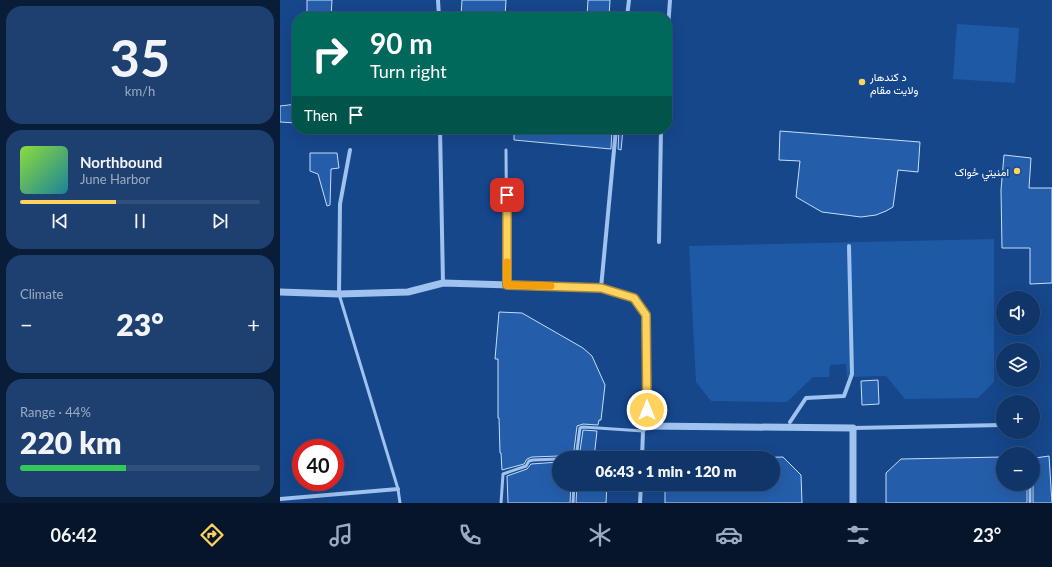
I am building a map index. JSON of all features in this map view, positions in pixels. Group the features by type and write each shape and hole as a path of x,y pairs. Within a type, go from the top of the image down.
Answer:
{"street":[{"path":"438,0 439,12"},
{"path":"628,12 629,0"},
{"path":"669,12 670,0"},
{"path":"440,134 442,283"},
{"path":"601,288 616,134"},
{"path":"659,242 661,134"},
{"path":"339,294 340,204 350,150"},
{"path":"790,422 806,398 844,396 852,374 849,246"},
{"path":"280,292 339,294 408,292 442,283 601,288 634,298 646,315 645,429 643,451"},
{"path":"645,429 996,426"},
{"path":"853,428 853,503"},
{"path":"280,499 398,489"},
{"path":"640,503 641,491"}],"lane":[{"path":"506,150 507,285"},
{"path":"339,294 398,489 400,503"},
{"path":"577,451 580,428 583,427 645,429"},
{"path":"501,503 503,474 526,466 529,461 552,459"},
{"path":"573,503 574,491"},
{"path":"1030,491 1030,503"}],"shaded area":[{"path":"957,24 1019,28 1015,83 953,79"},
{"path":"994,239 994,382 978,398 905,399 886,376 847,377 846,364 830,365 829,377 813,377 787,402 711,401 696,382 689,246"}],"building":[{"path":"307,0 332,0 331,12 307,12"},
{"path":"462,0 506,0 505,12 461,12"},
{"path":"588,0 610,0 609,12 587,12"},
{"path":"292,105 292,123 280,122 280,106"},
{"path":"780,131 920,142 918,172 898,170 893,207 886,211 876,215 861,217 822,212 796,197 800,161 779,160"},
{"path":"514,134 612,134 611,149 514,140"},
{"path":"619,134 623,134 621,150 618,149"},
{"path":"310,153 337,153 339,168 331,169 330,205 327,206 318,174 310,171"},
{"path":"1004,155 1031,158 1029,188 1052,188 1052,283 1030,284 1030,248 1002,248 1001,190"},
{"path":"499,312 522,313 583,348 592,356 605,385 601,420 599,420 598,425 583,424 577,426 574,451 552,451 552,456 532,457 527,459 524,464 502,470 498,418 498,359 495,359"},
{"path":"878,380 879,404 862,405 861,381"},
{"path":"583,430 597,431 595,451 580,451"},
{"path":"1049,456 1052,503 1033,503 1033,491 1040,491 1040,457"},
{"path":"780,457 783,457 801,475 802,503 665,503 665,491 780,491"},
{"path":"996,457 996,491 1027,491 1027,503 886,503 886,473 901,459"},
{"path":"552,462 552,491 571,491 570,503 508,503 507,476 527,469 531,464"},
{"path":"577,491 607,491 606,503 576,503"}],"slow traffic":[{"path":"507,262 507,285 551,286"}],"place":[{"name":"د کندهار ولايت مقام","path":"862,82"},
{"name":"امنيتي ځواک","path":"1017,171"}],"route":[{"path":"507,195 507,285 601,288 634,298 646,315 647,410"}]}
